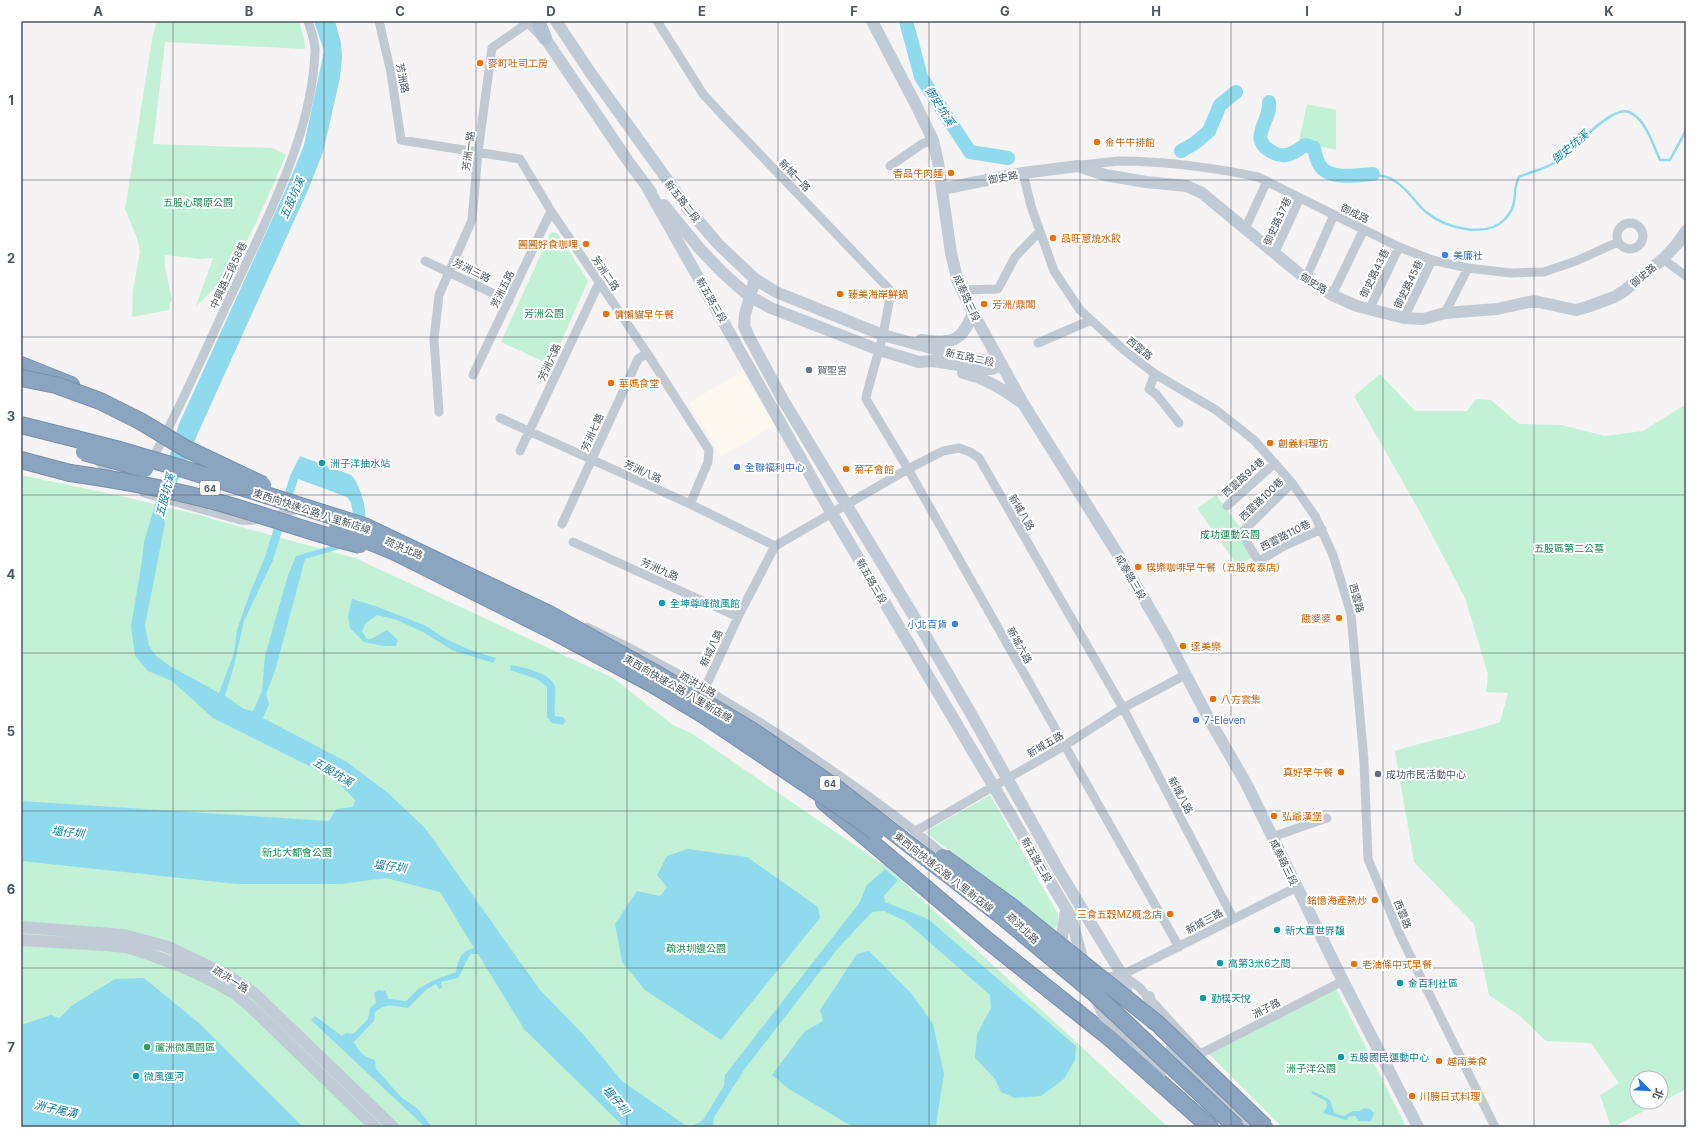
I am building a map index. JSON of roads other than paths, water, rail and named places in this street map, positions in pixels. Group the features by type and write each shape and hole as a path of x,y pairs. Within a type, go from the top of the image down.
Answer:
{"highway":[{"path":"21,365 70,384 140,421 185,448 280,493 364,526"},
{"path":"21,378 56,385 100,401"},
{"name":"東西向快速公路 八里新店線","path":"21,425 116,449 364,526 463,572 558,619 655,673 744,726 840,790 1004,918 1093,992 1236,1127"},
{"name":"東西向快速公路 八里新店線","path":"21,436 189,481 341,529 395,552 557,633 652,684 702,714 861,821 1034,955 1120,1029 1225,1127"},
{"path":"21,460 70,473"},
{"path":"21,465 44,470 127,481 216,502 336,540 395,552"},
{"path":"801,781 827,805 981,935 1111,1039 1210,1127"},
{"path":"840,790 885,816 1012,907 1158,1024 1265,1127"}],"main road":[{"name":"新五路二段","path":"532,21 545,38"}],"street":[{"name":"中興路三段58巷","path":"21,430 81,444 150,463 177,412 286,175 298,142 310,95 315,49 308,21"},
{"name":"芳洲路","path":"379,21 391,73 401,140"},
{"name":"芳洲一路","path":"439,412 434,339 439,295 472,220 478,152 492,48 532,21"},
{"name":"新五路二段","path":"556,21 689,210 718,244 755,279 776,292 884,335 964,358 1001,364"},
{"name":"新城一路","path":"657,21 703,94 889,289 890,297 884,335 879,350"},
{"name":"成泰路三段","path":"872,21 915,102 932,140 938,162 951,254 958,282 973,313 1024,404 1119,556 1247,785 1343,981 1417,1127"},
{"name":"新五路二段","path":"545,38 647,187 719,268 749,296 771,308 806,323 879,350 920,362 933,361 984,369 992,369 1001,364"},
{"name":"芳洲二路","path":"401,140 520,159 551,211 647,353 709,450 708,462 690,504"},
{"path":"890,166 922,144 932,140"},
{"name":"御成路","path":"1078,166 1119,161 1236,172 1258,177 1399,247 1432,260 1468,268 1511,273 1544,272 1576,261 1618,242"},
{"name":"御史路","path":"942,189 1023,173 1078,166 1105,175 1146,182 1187,186 1202,194 1274,254 1332,295 1357,306 1370,308 1404,318 1424,320 1445,313 1497,309 1534,301 1576,310 1587,308 1624,291 1663,259 1677,244 1686,231"},
{"name":"西雲路","path":"1023,173 1030,206 1054,271 1080,310 1124,350 1155,374 1216,410 1254,440 1292,483 1315,516 1322,529 1334,555 1351,614 1364,761 1368,859 1400,935 1495,1127"},
{"path":"1245,229 1267,181"},
{"name":"新五路三段","path":"647,187 831,512 1070,917 1088,979"},
{"name":"御史路37巷","path":"1274,254 1300,198"},
{"name":"芳洲五路","path":"473,375 551,211"},
{"path":"1306,278 1334,215"},
{"path":"1332,295 1364,229"},
{"path":"962,290 998,289 1015,257 1040,231"},
{"name":"御史路43巷","path":"1370,308 1399,247"},
{"path":"1663,259 1686,276"},
{"name":"御史路45巷","path":"1404,318 1432,260"},
{"name":"芳洲三路","path":"425,261 509,300"},
{"path":"1445,313 1468,268"},
{"name":"新五路三段","path":"755,279 745,314 744,326 749,337 783,400 951,679 1058,869 1122,975"},
{"name":"芳洲六路","path":"520,452 599,283"},
{"path":"884,335 929,341 943,342 953,340 961,336 967,328 973,313"},
{"path":"1038,343 1091,320"},
{"name":"新城六路","path":"879,350 866,399 908,469 1179,947"},
{"name":"芳洲七路","path":"562,524 638,359 647,353"},
{"path":"920,362 985,379 1002,388 1024,404"},
{"path":"1155,374 1149,389 1156,394 1179,423"},
{"name":"芳洲八路","path":"500,418 690,504 775,546"},
{"path":"81,444 117,481 117,483 137,491 229,518 251,521 299,509"},
{"name":"新城八路","path":"705,688 738,616 775,546 831,512 943,451 958,448 970,452 979,458 1123,708 1233,918"},
{"name":"疏洪北路","path":"195,450 185,474 299,509 391,541 578,622 648,657 705,688 809,754 916,831 1042,946 1070,976 1088,979 1122,975"},
{"path":"117,481 123,455"},
{"name":"西雲路94巷","path":"1227,506 1275,463"},
{"name":"西雲路100巷","path":"1259,561 1253,553 1244,530 1292,483"},
{"path":"229,518 237,491"},
{"path":"262,519 268,499"},
{"name":"西雲路110巷","path":"1259,561 1284,546 1322,529"},
{"name":"芳洲九路","path":"573,542 738,616"},
{"name":"新城五路","path":"916,831 1064,746 1123,708 1185,675"},
{"path":"1272,837 1327,818"},
{"name":"新城三路","path":"1122,975 1297,887"},
{"path":"1042,946 1055,944 1062,937 1066,911"},
{"name":"疏洪一路","path":"21,928 124,935 168,947 227,975 254,994 393,1127"},
{"name":"疏洪一路","path":"21,940 126,947 176,964 207,978 234,993 252,1008 375,1127"},
{"path":"1122,975 1139,987 1149,997 1200,1054 1238,1090 1272,1127"},
{"path":"1122,975 1127,994 1153,1029 1249,1127"},
{"path":"1088,979 1106,1020 1215,1127"},
{"name":"洲子路","path":"1200,1054 1343,981"},
{"path":"1149,997 1153,1029"}],"water":[{"path":"314,21 335,21 341,43 342,57 340,78 323,152 308,190 198,433 163,516 165,523 145,626 149,646 156,656 170,666 219,693 234,653 237,630 265,557 290,476 300,456 351,475 357,483 362,496 365,508 364,522 353,545 305,559 275,671 266,694 269,704 263,718 347,762 388,793 425,828 540,990 582,1033 622,1081 688,1127 624,1127 524,1029 478,954 471,954 458,978 441,982 442,988 439,989 436,984 427,989 408,1008 387,1006 379,1009 375,1012 374,1021 354,1042 362,1054 375,1060 376,1069 402,1098 417,1108 432,1127 425,1127 311,1020 315,1016 342,1036 346,1033 353,1034 368,1019 370,1008 376,1003 374,993 378,990 385,991 389,999 406,1001 418,989 432,981 456,972 461,956 466,951 474,948 440,892 386,878 341,884 237,884 21,861 21,801 329,821 336,809 353,807 355,800 335,779 213,718 172,681 148,671 135,656 131,626 144,542 179,424 290,180 304,145 324,51","holes":["298,479 347,497 351,503 355,526 348,541 296,556 288,575 265,656 262,691 253,711 244,709 225,696 234,666 244,621 273,560"]},
{"path":"352,599 378,607 424,625 446,639 470,650 496,658 493,663 452,650 423,632 397,620 377,615 365,624 362,632 367,639 373,638 387,630 398,640 396,646 383,646 364,642 350,628 348,616"},
{"path":"511,665 537,672 549,678 553,682 555,687 555,716 563,717 566,721 562,725 552,723 547,717 547,687 537,679 510,670"},
{"path":"687,849 747,857 818,907 820,918 721,1040 645,990 622,962 615,924 637,891 660,896 667,887 657,875 667,856"},
{"path":"885,869 898,880 884,896 885,902 928,919 1076,1046 1075,1060 1064,1079 1041,1096 1015,1098 1001,1092 995,1079 975,1058 977,1034 991,1008 990,995 905,921 884,911 872,912 839,947 744,1070 714,1117 713,1127 690,1127 703,1120 724,1086 725,1075 860,902 866,886"},
{"path":"869,951 911,993 933,1024 944,1074 936,1125 932,1127 853,1127 789,1089 772,1075 805,1031 823,1021 820,1010 857,954"},
{"name":"微風運河","path":"144,978 199,1023 303,1127 21,1127 21,1025 51,1015 59,1018 71,1006 115,979"},
{"path":"1313,1091 1330,1100 1334,1113 1344,1116 1353,1111 1360,1111 1364,1108 1370,1109 1374,1113 1371,1121 1359,1121 1355,1116 1349,1117 1346,1120 1323,1113 1327,1106 1326,1101 1311,1093"}],"waterway":[{"name":"御史坑溪","path":"906,21 921,77 970,152 1008,158"},
{"name":"御史坑溪","path":"1181,151 1195,143 1209,131 1220,105 1236,92"},
{"name":"御史坑溪","path":"1269,102 1269,109 1260,136 1261,142 1266,148 1278,155 1286,155 1305,145 1314,148 1319,164 1329,173 1343,176 1373,174"},
{"name":"御史坑溪","path":"1373,174 1389,178 1398,183 1426,212 1444,223 1466,229 1488,229 1497,225 1510,213 1514,203 1519,177 1547,167 1556,162 1591,131 1612,115 1621,112 1629,112 1635,115 1648,133 1660,160 1670,160 1686,130"}],"place":[{"name":"麥町吐司工房","path":"480,63"},
{"name":"金牛牛排館","path":"1097,142"},
{"name":"香品牛肉麵","path":"951,173"},
{"name":"品旺蔥燒水餃","path":"1053,238"},
{"name":"圓圓好食咖哩","path":"586,244"},
{"name":"美廉社","path":"1445,255"},
{"name":"臻美海岸鮮鍋","path":"840,294"},
{"name":"芳洲/鼎閣","path":"984,304"},
{"name":"慵懶貓早午餐","path":"606,314"},
{"name":"賀聖宮","path":"809,370"},
{"name":"華媽食堂","path":"611,383"},
{"name":"創義料理坊","path":"1270,443"},
{"name":"洲子洋抽水站","path":"322,463"},
{"name":"全聯福利中心","path":"737,467"},
{"name":"菊芊會館","path":"846,469"},
{"name":"樸樂咖啡早午餐（五股成泰店）","path":"1138,567"},
{"name":"全坤尊峰微風館","path":"662,603"},
{"name":"餓婆婆","path":"1339,618"},
{"name":"小北百貨","path":"955,624"},
{"name":"達美樂","path":"1183,646"},
{"name":"八方雲集","path":"1213,699"},
{"name":"7-Eleven","path":"1196,720"},
{"name":"真好早午餐","path":"1341,772"},
{"name":"成功市民活動中心","path":"1378,774"},
{"name":"弘爺漢堡","path":"1274,816"},
{"name":"銘憶海產熱炒","path":"1375,900"},
{"name":"三食五穀MZ概念店","path":"1170,914"},
{"name":"新大直世界馥","path":"1277,930"},
{"name":"高第3米6之間","path":"1220,963"},
{"name":"老油條中式早餐","path":"1354,964"},
{"name":"金百利社區","path":"1400,983"},
{"name":"勤樸天悅","path":"1203,998"},
{"name":"蘆洲微風園區","path":"147,1047"},
{"name":"五股國民運動中心","path":"1341,1057"},
{"name":"越南美食","path":"1439,1061"},
{"name":"微風運河","path":"136,1076"},
{"name":"川勝日式料理","path":"1412,1096"}],"water label":[{"name":"五股坑溪","path":"292,198"},
{"name":"五股坑溪","path":"165,495"},
{"name":"五股坑溪","path":"333,772"},
{"name":"塭仔圳","path":"68,832"},
{"name":"塭仔圳","path":"390,866"},
{"name":"塭仔圳","path":"616,1100"},
{"name":"洲子尾溝","path":"56,1109"}],"park label":[{"name":"五股心環原公園","path":"198,202"},
{"name":"芳洲公園","path":"544,313"},
{"name":"成功運動公園","path":"1230,534"},
{"name":"五股區第二公墓","path":"1569,548"},
{"name":"新北大都會公園","path":"297,852"},
{"name":"疏洪圳邊公園","path":"696,948"},
{"name":"洲子洋公園","path":"1311,1068"}]}
